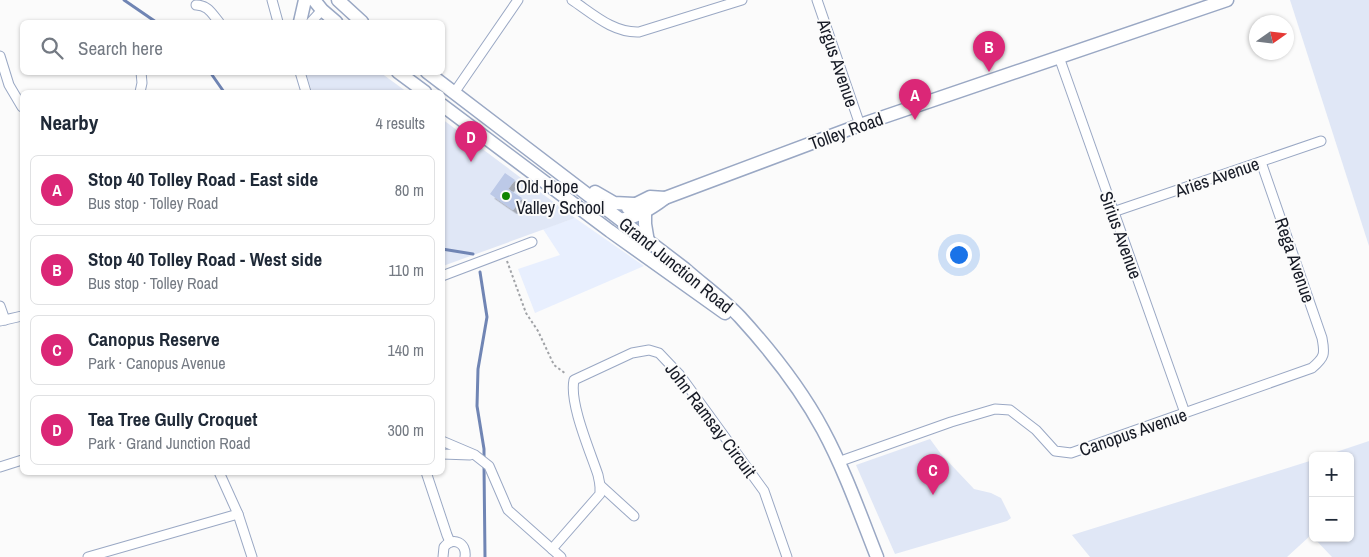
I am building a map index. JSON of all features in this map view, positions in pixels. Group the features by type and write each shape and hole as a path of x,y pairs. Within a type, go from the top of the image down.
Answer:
{"main road":[{"path":"300,20 305,0"},
{"path":"331,0 318,5 334,20"},
{"path":"338,0 360,20"},
{"name":"Tolley Road","path":"610,231 621,220 622,214 640,207 860,125 1210,3 1227,0"},
{"path":"402,75 423,90"},
{"name":"Grand Junction Road","path":"431,75 621,220 721,299 740,317 778,362 804,398 823,431 838,462 877,557"},
{"path":"445,105 454,93"},
{"name":"Grand Junction Road","path":"445,107 610,231 753,334"},
{"path":"527,148 542,152 609,201 640,207 648,242"}],"street":[{"path":"272,0 277,20"},
{"path":"454,93 518,0"},
{"path":"572,0 611,26 629,32 644,31 742,0"},
{"name":"Argus Avenue","path":"817,0 860,125"},
{"path":"196,5 207,7 217,20"},
{"path":"312,20 318,5"},
{"path":"0,56 9,85 20,104"},
{"name":"Sirius Avenue","path":"1058,57 1185,414"},
{"path":"140,90 141,75"},
{"path":"301,75 305,90"},
{"name":"Aries Avenue","path":"1113,212 1320,141"},
{"name":"Rega Avenue","path":"1261,162 1322,338 1324,350 1322,359"},
{"path":"445,275 532,242"},
{"path":"0,306 2,320 20,316"},
{"name":"John Ramsay Circuit","path":"574,380 632,353 649,350 660,353 679,374 764,491 787,557"},
{"name":"Canopus Avenue","path":"838,462 951,422 995,409 1010,410 1036,430 1055,451 1071,453 1312,368 1322,359"},
{"path":"552,549 600,494 600,485 576,408 572,388 574,380"},
{"path":"445,442 476,456 489,466 508,510 562,557"},
{"path":"445,454 476,456"},
{"path":"0,467 20,461"},
{"path":"220,475 238,514 252,557"},
{"path":"427,475 450,542"},
{"path":"600,485 634,516"},
{"path":"89,557 238,514"},
{"path":"441,556 444,547 450,542 459,542 465,549 465,557"}],"path":[{"path":"504,253 526,313 538,331 554,365 574,380"}],"shaded area":[{"path":"1290,0 1369,0 1369,246"},
{"path":"307,75 384,75 404,90 311,90"},
{"path":"445,121 575,218 445,265"},
{"path":"575,218 644,266 535,313 518,269 560,255 543,229"},
{"path":"930,439 941,454 974,489 991,493 1001,498 1011,518 1007,521 895,554 856,465"},
{"path":"1369,441 1369,557 1332,557 1318,542 1354,542 1354,452 1336,452"},
{"path":"1309,461 1309,537 1287,557 1090,557 1072,535"}],"building":[{"name":"Old Hope Valley School","path":"505,173 515,180 508,189 522,198 513,210 490,194"}],"waterway":[{"path":"124,0 153,20"},
{"path":"212,75 223,90"},
{"path":"445,249 473,254"},
{"path":"480,272 487,317 478,369 477,406 484,459"},
{"path":"484,465 485,557"}],"place":[{"name":"Stop 40 Tolley Road - West side","path":"989,72"},
{"name":"Stop 40 Tolley Road - East side","path":"915,120"},
{"name":"Tea Tree Gully Croquet","path":"471,162"},
{"name":"Old Hope Valley School","path":"506,196"},
{"name":"Canopus Reserve","path":"933,495"}]}
